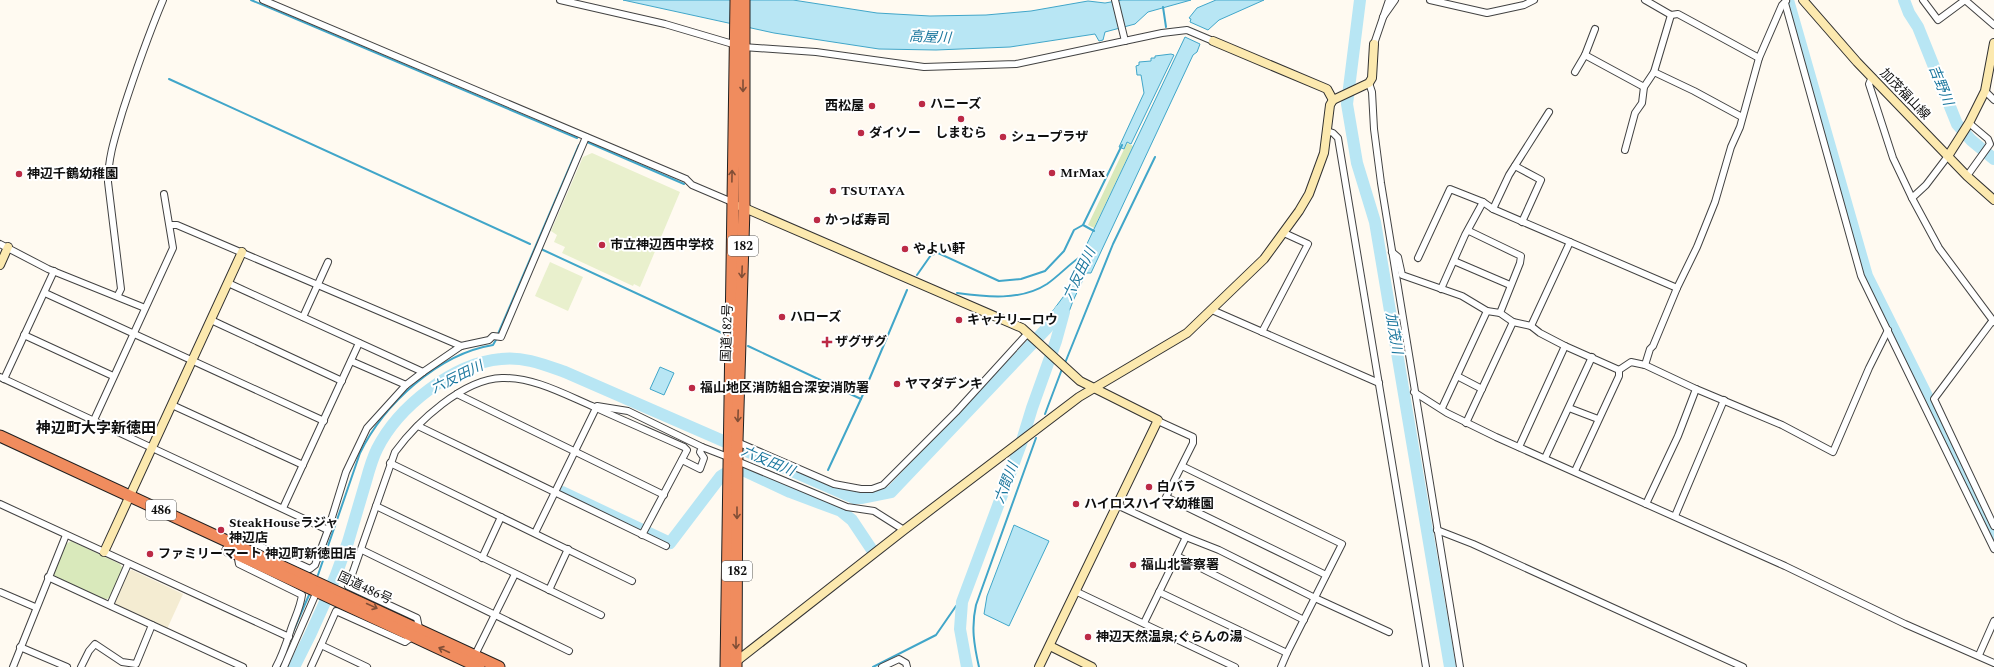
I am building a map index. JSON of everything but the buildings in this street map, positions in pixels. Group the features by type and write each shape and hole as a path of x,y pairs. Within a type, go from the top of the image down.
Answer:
{"highway":[{"name":"国道182号","path":"732,666 733,459 744,208 739,41 736,0"},
{"name":"国道182号","path":"734,442 732,202 739,41 744,0"},
{"name":"国道486号","path":"0,436 238,551 416,632 474,663 499,667"},
{"name":"国道486号","path":"0,444 128,499"}],"street":[{"path":"118,295 121,288 108,182 108,169 111,151 138,65 163,0"},
{"path":"263,0 686,179 692,185 998,317 1030,334 1080,381 1158,421 1193,437 1193,443 1166,497 1326,575"},
{"path":"560,0 739,41 924,67 1016,64 1124,39 1182,30 1213,41 1327,89 1334,100"},
{"path":"1115,0 1124,39"},
{"path":"732,666 904,530 1079,397 1187,334 1264,259 1284,233 1309,194 1324,153 1328,113 1334,100 1368,83 1372,78 1374,44 1381,19 1389,0"},
{"path":"1381,19 1387,13 1395,0"},
{"path":"1430,0 1487,13 1524,5 1534,0"},
{"path":"1645,0 1671,15 1678,14 1759,58"},
{"name":"加茂福山線","path":"1803,0 1872,77 1967,176 1994,200"},
{"path":"1923,0 1938,20 1965,0 1994,25"},
{"path":"1645,365 1650,349 1653,346 1677,288 1697,247 1715,202 1731,147 1740,127 1759,58 1782,6 1786,1"},
{"path":"1786,1 1855,257 1870,296 1994,549"},
{"path":"1625,150 1634,113 1642,103 1644,87 1654,72 1671,15"},
{"path":"1575,72 1585,55 1595,29"},
{"path":"1912,198 1926,185 1948,156 1967,126 1985,92 1994,43"},
{"path":"1585,55 1644,87"},
{"path":"1654,72 1694,91 1742,118"},
{"path":"1872,77 1869,84 1893,158 1912,198 1939,248 1993,321 1934,399 1994,526"},
{"path":"1368,83 1372,92 1374,129 1414,392 1460,667"},
{"path":"1985,92 1994,100"},
{"path":"1493,209 1515,166 1549,112"},
{"path":"1967,126 1988,139 1990,144 1967,176"},
{"path":"1327,131 1333,133 1338,138 1426,667"},
{"path":"276,667 300,608 302,596 239,564 238,551 249,541 310,569 315,565 328,530 346,472 367,428 406,386 423,372 462,346 489,340 493,336 501,337 586,137"},
{"path":"1515,166 1541,180 1522,222"},
{"path":"1418,258 1450,189 1483,202 1493,209 1522,222 1677,288"},
{"path":"94,420 173,248 164,194"},
{"path":"1441,289 1478,209 1483,202"},
{"path":"170,225 177,225 462,346"},
{"path":"1469,231 1521,256 1520,263 1510,284 1500,313"},
{"path":"1262,332 1308,244 1284,233"},
{"path":"1531,326 1570,242"},
{"path":"0,244 54,271 118,295 145,308"},
{"path":"0,265 8,247"},
{"path":"104,552 242,252"},
{"path":"1392,252 1398,257 1402,275 1462,296 1487,311 1500,313 1514,322 1531,326 1540,333 1565,346 1619,370"},
{"path":"1454,261 1510,284"},
{"path":"304,317 328,262"},
{"path":"54,271 45,293 2,378 328,530"},
{"path":"228,283 423,372"},
{"path":"45,293 324,421"},
{"path":"1212,310 1379,383"},
{"path":"1442,408 1487,311"},
{"path":"211,320 342,381"},
{"path":"1466,422 1514,322"},
{"path":"1619,370 1631,362 1645,365 1696,389 1782,425 1833,452 1869,368 1888,330"},
{"path":"734,442 834,484 861,489 872,488 883,484 956,412 1030,334"},
{"path":"24,335 113,376"},
{"path":"283,508 359,343"},
{"path":"1519,448 1565,346"},
{"path":"1545,458 1592,357"},
{"path":"351,361 406,386"},
{"path":"1575,471 1619,376 1619,370"},
{"path":"1457,376 1482,389"},
{"path":"310,667 322,645 336,611 406,642 416,632 417,618 348,586 362,550 390,463 403,441 437,408 457,394 486,380 516,378 558,392 684,447 687,450 644,532"},
{"path":"1646,504 1678,436 1696,389"},
{"path":"1414,392 1466,422 1519,448 1575,471 1675,516 1785,566 1905,624 1972,654 1979,655 1994,662"},
{"path":"457,394 664,494"},
{"path":"1675,516 1724,400"},
{"path":"172,405 303,465"},
{"path":"535,533 597,406 628,412 702,447 847,507 874,511 904,530"},
{"path":"1569,408 1598,420"},
{"path":"1039,667 1158,421"},
{"path":"418,426 555,492 644,532 666,546"},
{"path":"682,460 700,469 704,458 700,452 702,447"},
{"path":"390,463 632,581"},
{"path":"1182,466 1342,544 1280,667"},
{"path":"0,504 289,637"},
{"path":"1117,504 1186,537 1218,550 1315,598 1389,632"},
{"path":"376,506 601,615"},
{"path":"482,558 501,517"},
{"path":"1437,530 1473,544 1743,667"},
{"path":"13,667 35,607 66,535"},
{"path":"1144,623 1186,537"},
{"path":"549,590 568,549"},
{"path":"362,550 569,651"},
{"path":"1177,556 1304,620"},
{"path":"110,605 128,564"},
{"path":"474,663 515,574"},
{"path":"48,577 243,667"},
{"path":"284,667 319,589"},
{"path":"1075,591 1235,667"},
{"path":"0,592 35,607"},
{"path":"1159,592 1287,653"},
{"path":"1979,655 1994,621"},
{"path":"81,667 89,651 95,644 122,662 136,664 152,625"},
{"path":"322,645 367,667"},
{"path":"1050,646 1092,667"},
{"path":"20,647 67,667"},
{"path":"882,667 899,659 906,662 907,667"}],"shaded area":[{"path":"132,570 183,594 167,629 117,606 114,601 127,572"}],"green space":[{"path":"1127,143 1133,146 1094,228 1088,225"},
{"path":"592,153 680,192 640,287 634,284 633,286 562,253 565,247 554,242 557,235 551,231 583,157"},
{"path":"550,262 583,277 568,311 535,296"},
{"path":"71,541 120,564 123,569 109,598 104,600 55,578 53,575 66,544"}],"water":[{"name":"高屋川","path":"623,0 793,0 877,13 930,16 986,15 1031,11 1088,1 1105,3 1122,0 1191,0 1148,12 1135,24 1105,32 1103,40 1099,41 1095,34 1010,47 936,50 879,49 774,33"},
{"path":"1216,0 1264,0 1219,20 1208,30 1190,22 1191,19 1189,18 1197,8"},
{"path":"1185,37 1200,44 1197,52 1193,55 1091,273 1086,273 1063,328 1046,320 1069,289 1085,248"},
{"path":"1174,55 1131,144 1127,142 1124,149 1119,147 1144,93 1141,75 1137,75 1136,66 1139,65 1139,62 1151,61 1151,58 1155,58 1155,56"},
{"path":"660,367 674,373 664,395 650,389"},
{"path":"1014,525 1049,541 1009,626 984,614 987,596"}],"waterway":[{"path":"251,0 577,138"},
{"name":"加茂川","path":"1360,0 1347,104 1357,163 1375,222 1450,667"},
{"path":"1788,0 1867,276 1940,422 1994,535"},
{"name":"吉野川","path":"1904,0 1909,13 1918,27 1957,124 1971,140 1994,159"},
{"path":"1163,7 1166,27"},
{"path":"169,79 530,244"},
{"path":"587,142 684,184"},
{"path":"498,334 579,145"},
{"path":"917,275 931,255 938,253 999,281 1021,279 1045,271 1064,251 1074,230 1083,225 1122,145"},
{"path":"1065,363 1113,244 1155,157"},
{"path":"1083,225 1094,231"},
{"path":"541,249 722,333"},
{"path":"957,293 980,296 1003,296 1026,293 1047,284 1083,255"},
{"path":"748,346 861,399 907,290"},
{"name":"六反田川","path":"294,667 330,590 348,542 369,469 377,449 386,433 413,403 446,378 464,369 483,362 509,358 542,364 565,372 854,498 861,498 891,492 1047,328 1061,310"},
{"name":"六間川","path":"967,667 960,629 962,602 1021,444 1056,341 1064,312"},
{"path":"318,575 360,453 370,435 383,417 415,384 433,370 472,350 493,345 497,338"},
{"path":"1045,414 1062,369"},
{"path":"828,470 861,399"},
{"path":"979,667 974,636 974,613 1036,438"},
{"name":"六反田川","path":"562,492 670,543 721,476 734,468 743,470 790,492 841,511 852,520 872,550"},
{"path":"292,634 309,595"},
{"path":"873,667 936,635 956,606 962,602"}],"place":[{"name":"ハニーズ","path":"922,104"},
{"name":"西松屋","path":"872,106"},
{"name":"しまむら","path":"961,119"},
{"name":"ダイソー","path":"861,133"},
{"name":"シュープラザ","path":"1003,137"},
{"name":"MrMax","path":"1052,173"},
{"name":"神辺千鶴幼稚園","path":"19,174"},
{"name":"TSUTAYA","path":"833,191"},
{"name":"かっぱ寿司","path":"817,220"},
{"name":"市立神辺西中学校","path":"602,245"},
{"name":"やよい軒","path":"905,249"},
{"name":"ハローズ","path":"782,317"},
{"name":"キャナリーロウ","path":"959,320"},
{"name":"ザグザグ","path":"827,342"},
{"name":"ヤマダデンキ","path":"897,384"},
{"name":"福山地区消防組合深安消防署","path":"692,388"},
{"name":"白バラ","path":"1149,487"},
{"name":"ハイロスハイマ幼稚園","path":"1076,504"},
{"name":"SteakHouseラジャ 神辺店","path":"221,530"},
{"name":"ファミリーマート 神辺町新徳田店","path":"150,554"},
{"name":"福山北警察署","path":"1133,565"},
{"name":"神辺天然温泉;ぐらんの湯","path":"1088,637"}],"district":[{"name":"神辺町大字新徳田","path":"96,428"}]}
